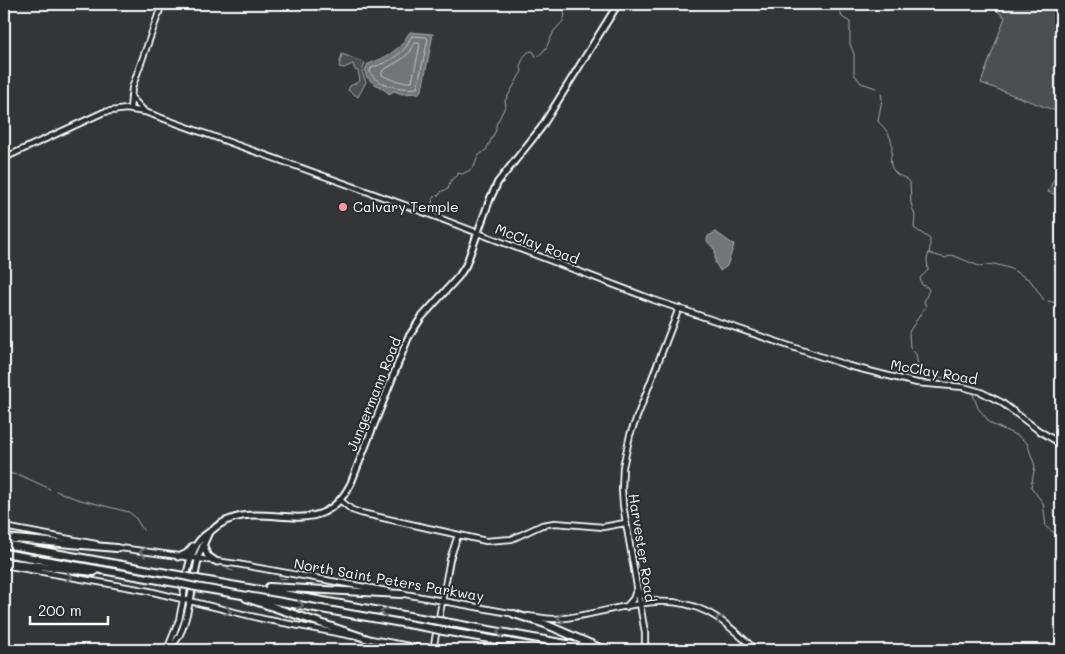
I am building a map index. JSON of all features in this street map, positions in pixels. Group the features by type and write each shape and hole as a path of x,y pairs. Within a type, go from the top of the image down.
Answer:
{"highway":[{"path":"4,538 116,548"},
{"path":"4,544 600,650"},
{"path":"4,553 555,650"},
{"path":"4,564 83,572 112,572"},
{"path":"233,585 401,594"},
{"path":"235,594 253,602 368,639"},
{"path":"514,614 545,624 605,650"}],"main road":[{"path":"130,109 131,97 140,63 162,4"},
{"name":"Jungermann Road","path":"167,650 179,620 191,558 203,535 225,520 245,514 299,518 315,516 329,509 340,500 351,483 408,338 421,318 459,276 466,265 490,198 498,182 541,128 618,4"},
{"path":"118,109 131,97"},
{"path":"131,97 145,112"},
{"name":"McClay Road","path":"4,158 99,114 118,109 145,112 402,204 636,294 849,366 917,383 962,387 981,392 1001,402 1061,444"},
{"name":"Harvester Road","path":"645,650 645,633 625,523 622,490 623,467 630,435 679,308"},
{"path":"340,500 352,510 361,513 486,541 512,539 535,528 550,524 565,523 603,527 625,523"},
{"name":"North Saint Peters Parkway","path":"4,527 116,548 217,562 514,614 555,619 658,602 683,603 702,609 718,618 756,650"},
{"name":"Jungermann Road","path":"167,650 176,641 186,616 198,559 209,532"},
{"path":"4,564 149,591 281,623 432,650 450,559 458,535"},
{"path":"205,542 205,553 217,562"},
{"path":"178,557 187,553 198,543"},
{"path":"626,607 633,599 637,589 646,598 658,602"},
{"path":"186,616 193,607 204,605"}],"shaded area":[{"path":"987,4 1061,4 1061,113 981,83 1005,17"},
{"path":"342,54 365,63 362,72 366,82 358,97 348,90 350,86 360,81 358,71 355,70 353,64 344,68 339,67"},
{"path":"1061,164 1061,196 1048,192"}],"water":[{"path":"410,32 433,34 422,90 419,93 402,94 394,91 389,94 367,78 365,69 368,64 377,61 397,48"},
{"path":"716,232 734,245 727,266 720,271 715,262 715,250 707,241 708,236"}],"waterway":[{"path":"431,205 434,197 448,189 458,173 462,174 474,167 478,156 486,150 506,105 505,101 521,73 520,66 523,58 528,52 533,51 537,58 546,48 554,31 563,21 565,15 563,4"},
{"path":"838,4 842,17 850,22 850,44 854,54 854,74 861,83 876,88"},
{"path":"881,93 882,99 878,121 891,140 892,167 896,173 910,182 911,203 915,216 914,228 930,239 927,260 928,270 920,278 922,285 929,290 924,302 926,306 909,332 910,348 916,354 919,372 930,376"},
{"path":"929,253 945,258 952,255 979,266 994,264 1009,268 1030,280 1044,300"},
{"path":"1048,301 1061,304"},
{"path":"935,377 949,378"},
{"path":"973,394 978,408 991,424 1018,436 1027,443 1035,466 1031,487 1043,503 1046,527 1061,536"},
{"path":"4,473 20,475 50,489"},
{"path":"56,491 77,499 129,512 135,517 143,530"},
{"path":"227,569 233,571"},
{"path":"279,578 287,579"}],"place":[{"name":"Calvary Temple","path":"343,207"}]}
